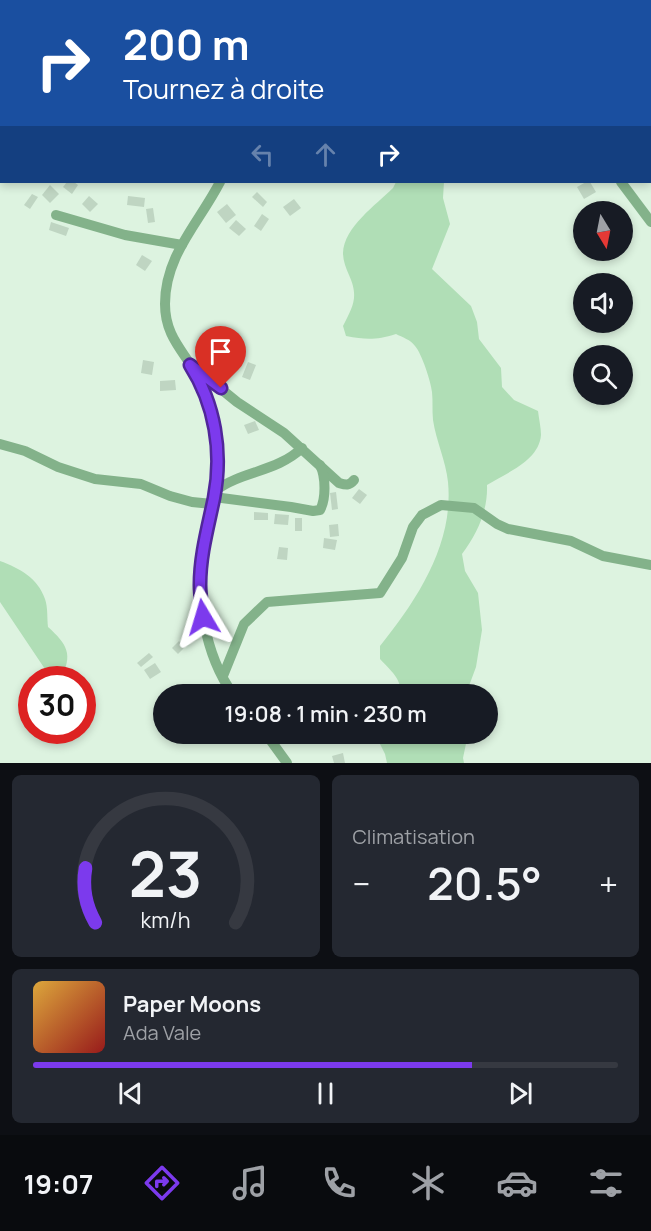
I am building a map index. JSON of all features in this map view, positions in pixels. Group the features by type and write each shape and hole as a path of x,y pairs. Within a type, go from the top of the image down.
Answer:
{"street":[{"path":"219,183 172,262 167,281 165,305 170,334 208,399 217,442 214,497 203,549 200,586 203,617 209,642 227,684"},
{"path":"622,183 651,222"},
{"path":"56,215 125,235 182,245"},
{"path":"190,365 237,402 284,433 339,483 346,485 351,484 354,480"},
{"path":"0,444 25,451 58,466 95,478 141,484 192,502 214,497 313,511 320,510 322,505 324,490 323,471 320,465"},
{"path":"214,497 230,481 279,463 292,457 302,448"},
{"path":"223,676 244,624 267,602 380,593 402,558 409,534 417,521 427,511 441,505 474,508 508,529 571,542 603,556 651,565"},
{"path":"273,744 287,763"}],"green space":[{"path":"396,183 444,183 443,198 450,224 432,269 471,306 477,322 479,339 501,368 502,387 514,400 538,411 541,435 539,444 528,459 487,485 486,504 481,522 462,554 465,571 478,593 482,630 476,667 470,684 399,684 380,659 380,646 407,610 439,549 448,505 448,482 433,420 431,387 418,350 411,342 396,334 371,339 346,336 343,326 354,301 354,289 343,253 345,243 355,225"},
{"path":"0,561 27,575 38,585 47,606 48,627 60,639 66,650 66,666 43,666 0,602"},
{"path":"380,744 466,744 464,763 387,763"}],"building":[{"path":"66,183 78,185 72,194 63,187"},
{"path":"584,183 591,183 596,192 584,199 577,187"},
{"path":"50,185 59,194 50,203 42,195"},
{"path":"257,192 267,202 263,207 252,197"},
{"path":"32,194 38,197 30,209 24,205"},
{"path":"89,196 98,204 90,212 82,204"},
{"path":"128,196 145,198 144,207 127,205"},
{"path":"294,199 301,208 290,216 283,207"},
{"path":"227,204 236,215 226,223 217,212"},
{"path":"153,208 155,222 148,223 146,209"},
{"path":"262,214 269,219 261,231 254,226"},
{"path":"236,220 246,229 239,236 229,228"},
{"path":"51,222 69,228 66,236 49,230"},
{"path":"142,255 152,261 145,271 136,265"},
{"path":"143,360 154,362 152,375 141,373"},
{"path":"248,362 256,365 250,380 242,377"},
{"path":"175,380 176,390 160,391 160,381"},
{"path":"255,421 259,430 248,434 244,425"},
{"path":"359,489 367,495 360,504 352,498"},
{"path":"336,492 338,509 332,510 330,493"},
{"path":"254,512 268,513 268,520 254,520"},
{"path":"275,514 289,515 288,525 274,524"},
{"path":"295,518 302,518 302,531 295,531"},
{"path":"338,524 339,536 330,537 329,525"},
{"path":"324,538 337,540 335,550 323,548"},
{"path":"279,547 288,548 287,560 277,559"},
{"path":"179,641 185,647 178,654 172,648"},
{"path":"149,653 153,657 141,667 137,663"},
{"path":"155,663 161,672 150,679 144,670"},
{"path":"343,753 345,763 334,763 332,756"}],"route":[{"path":"203,617 200,586 203,549 214,497 217,442 208,399 190,365 221,388"}]}
